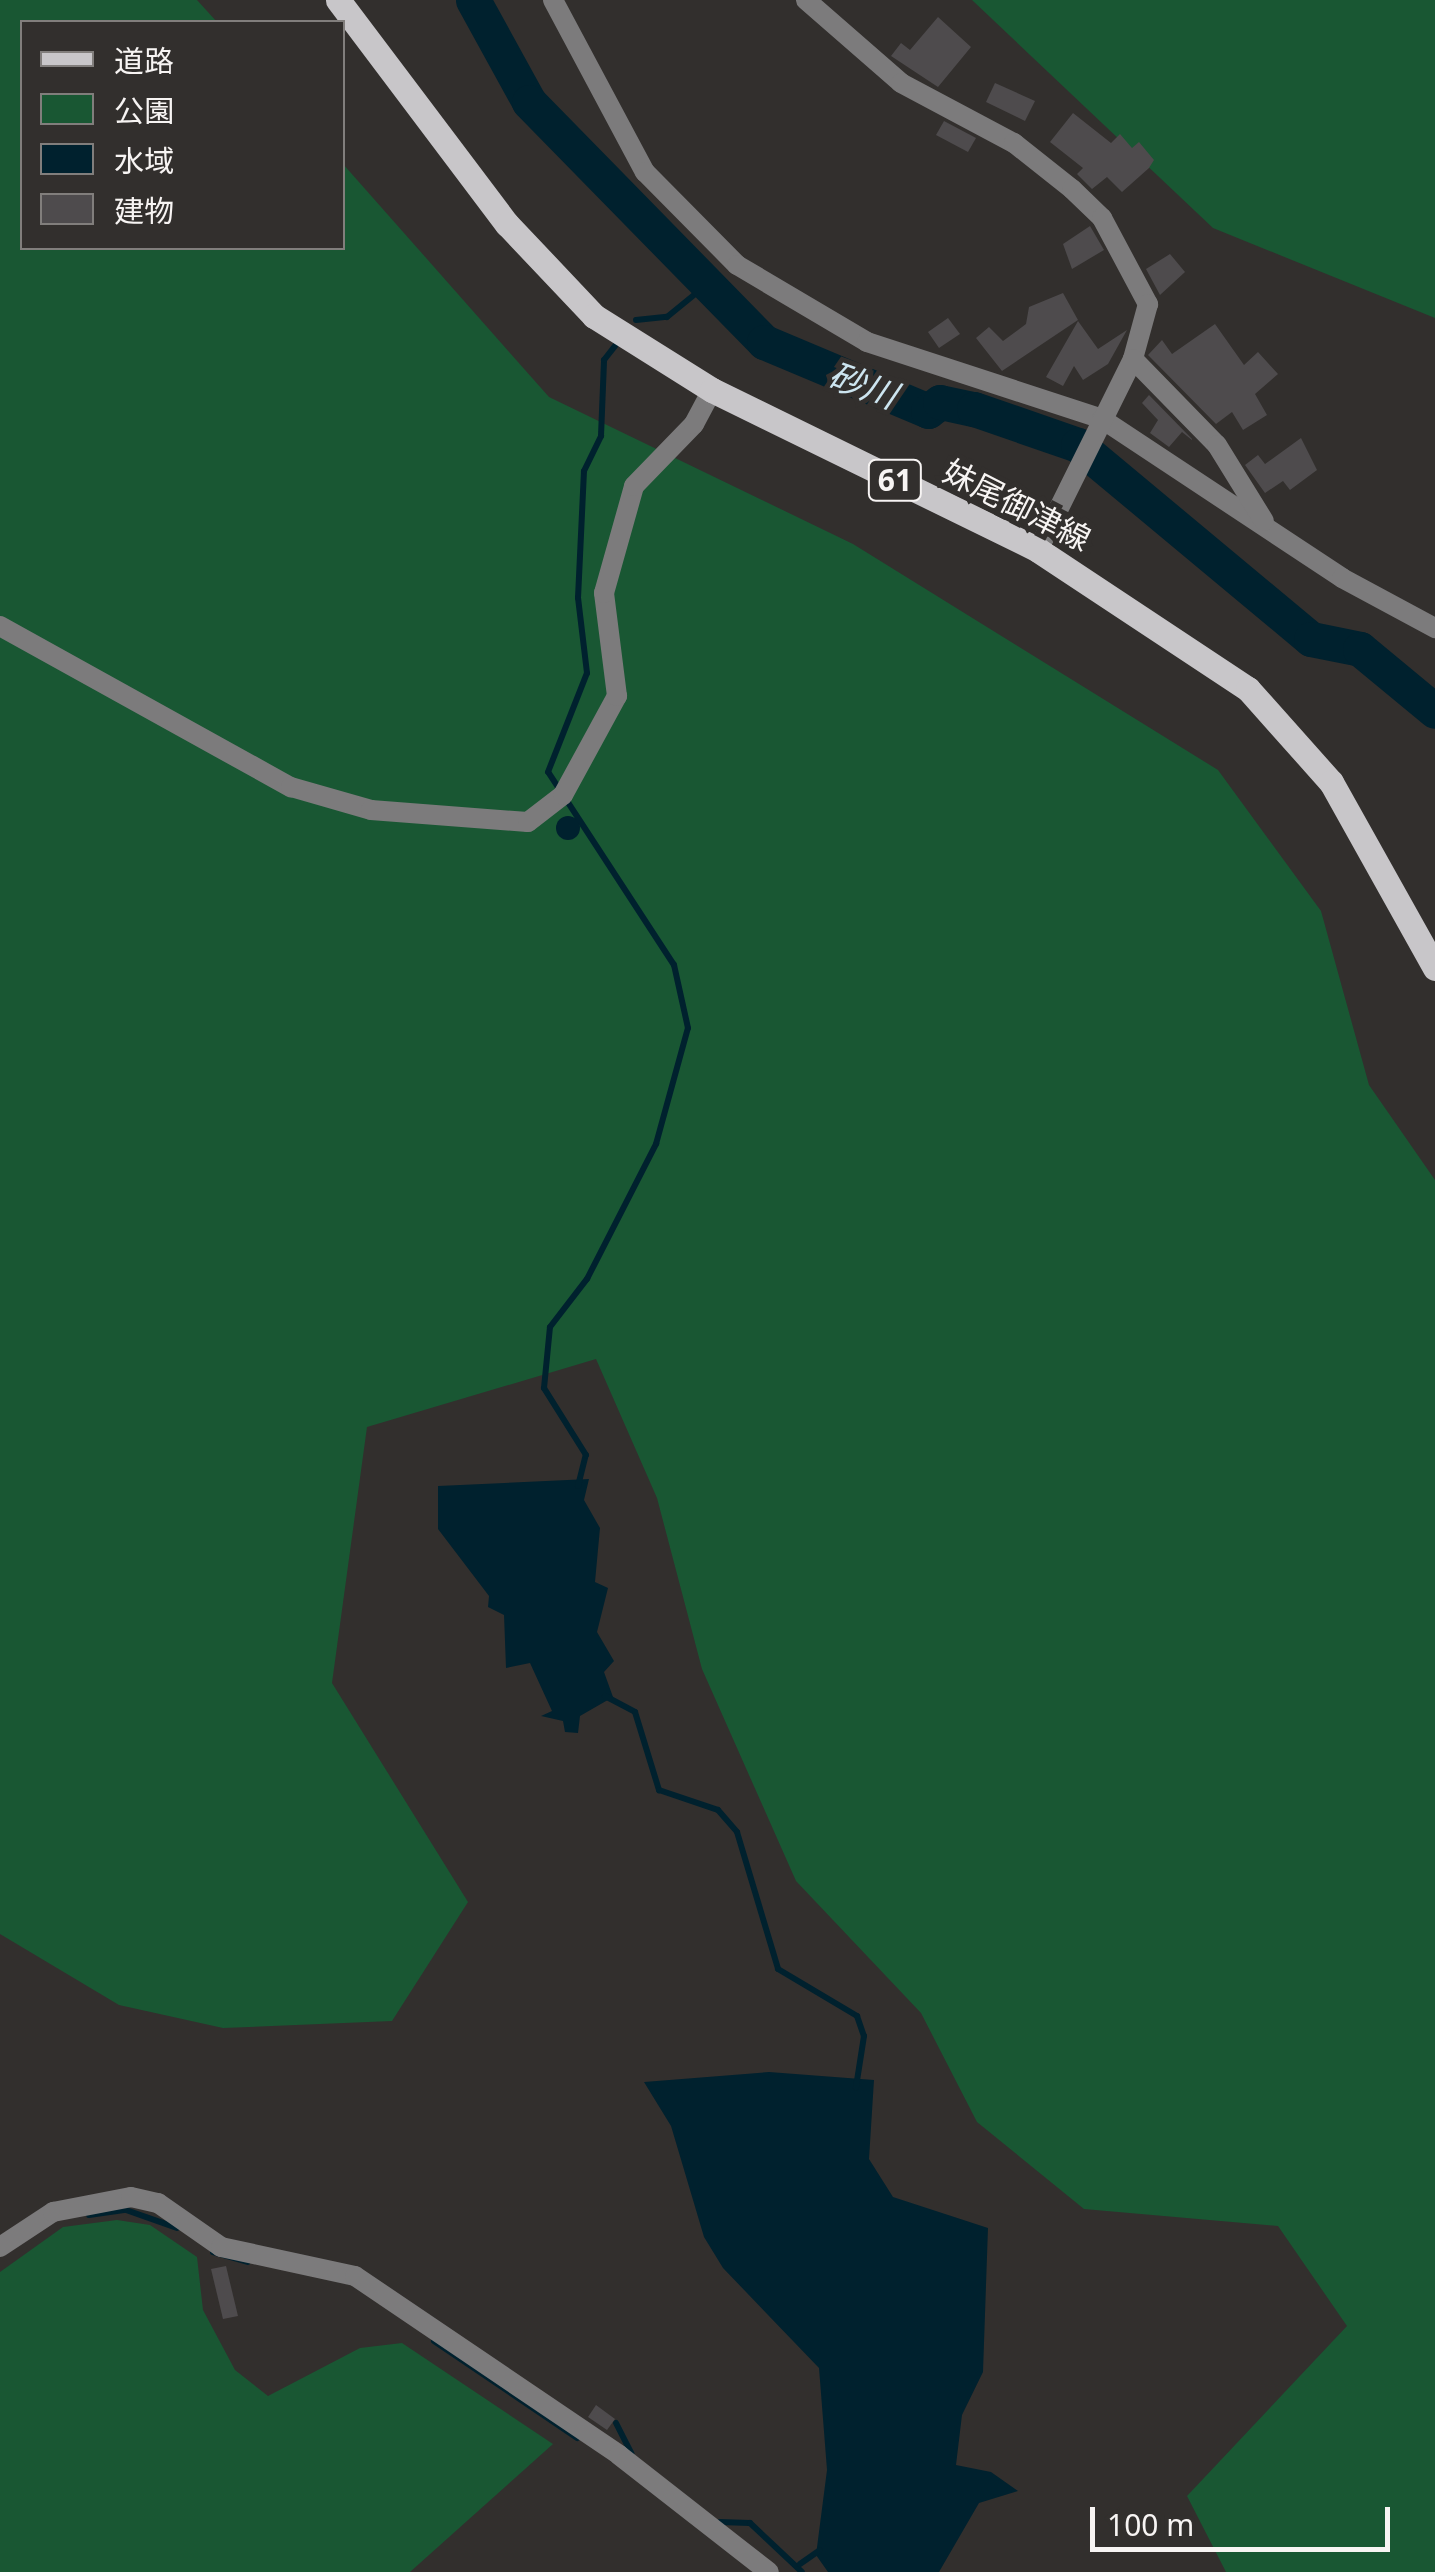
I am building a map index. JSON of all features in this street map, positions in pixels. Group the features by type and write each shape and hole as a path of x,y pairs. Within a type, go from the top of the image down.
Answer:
{"main road":[{"name":"妹尾御津線","path":"338,0 549,270 594,316 712,390 1038,550 1202,651 1290,732 1366,837 1435,968"}],"street":[{"path":"553,0 646,172 737,264 867,342 1101,422 1264,521 1342,578 1435,628"},
{"path":"806,0 901,82 1014,143 1102,218 1148,304 1133,359 1038,550"},
{"path":"1133,359 1217,445 1264,521"},
{"path":"0,626 260,772 335,803 528,822 560,798 617,696 604,593 634,486 694,424 712,390"},
{"path":"0,2247 52,2212 131,2197 158,2204 221,2246 355,2276 619,2455 770,2572"}],"green space":[{"path":"0,0 197,0 215,20 20,20 20,250 345,250 345,166 549,397 853,544 1218,770 1321,911 1369,1085 1435,1180 1435,2572 1226,2572 1187,2496 1347,2326 1278,2226 1084,2209 977,2122 921,2013 796,1881 702,1669 657,1498 596,1359 367,1427 332,1683 468,1902 392,2021 223,2028 119,2005 0,1934"},
{"path":"972,0 1435,0 1435,318 1213,228"},
{"path":"117,2220 150,2225 197,2257 203,2310 235,2370 268,2396 360,2348 402,2343 553,2444 410,2572 0,2572 0,2272 63,2227"}],"water":[{"path":"568,816 580,828 568,840 556,828"},
{"path":"589,1479 584,1500 600,1528 595,1582 608,1588 597,1632 614,1661 604,1672 613,1697 580,1716 578,1733 565,1732 563,1721 541,1716 552,1711 530,1663 506,1668 504,1615 488,1607 489,1596 438,1529 438,1486"},
{"path":"769,2072 874,2080 869,2159 893,2197 988,2228 983,2372 962,2415 956,2465 991,2472 1018,2491 979,2503 939,2572 828,2572 816,2555 827,2470 819,2368 723,2268 704,2237 671,2126 644,2082"}],"building":[{"path":"938,17 971,47 938,87 891,56 901,43 910,50"},
{"path":"995,83 1035,101 1025,121 986,102"},
{"path":"1073,113 1111,143 1120,134 1132,148 1139,142 1154,160 1149,168 1122,192 1107,177 1092,189 1077,174 1083,168 1050,142"},
{"path":"944,121 976,138 968,152 936,135"},
{"path":"1090,226 1104,250 1072,269 1063,244"},
{"path":"1170,254 1185,272 1160,295 1146,269"},
{"path":"1063,293 1078,320 1002,371 976,338 989,327 1003,341 1026,324 1029,307"},
{"path":"948,318 960,334 939,348 928,332"},
{"path":"1078,321 1098,349 1127,330 1108,364 1083,380 1074,366 1063,386 1046,377"},
{"path":"1215,324 1244,365 1258,352 1278,374 1255,394 1267,415 1243,430 1232,412 1216,424 1148,355 1162,340 1172,354"},
{"path":"1149,395 1192,440 1182,432 1169,447 1150,433 1158,420 1142,403"},
{"path":"1301,438 1317,470 1290,490 1283,481 1265,493 1245,465 1258,455 1265,464"},
{"path":"226,2266 238,2316 223,2319 211,2269"},
{"path":"596,2405 615,2419 607,2430 588,2417"}],"waterway":[{"name":"砂川","path":"473,0 529,102 764,342 928,411 940,402 974,409 1078,445 1311,639 1360,649 1435,711"},
{"path":"636,320 667,317 705,286"},
{"path":"578,1486 586,1455 544,1388 550,1327 587,1279 656,1144 688,1028 674,965 548,772 587,673 578,598 584,471 601,436 604,360 615,346"},
{"path":"605,1696 635,1712 659,1790 718,1810 737,1832 778,1969 857,2016 864,2036 856,2087"},
{"path":"89,2215 126,2210 177,2228"},
{"path":"213,2252 248,2262"},
{"path":"434,2341 577,2438"},
{"path":"616,2423 631,2453"},
{"path":"720,2522 750,2523 802,2572"},
{"path":"800,2564 820,2550"}]}
